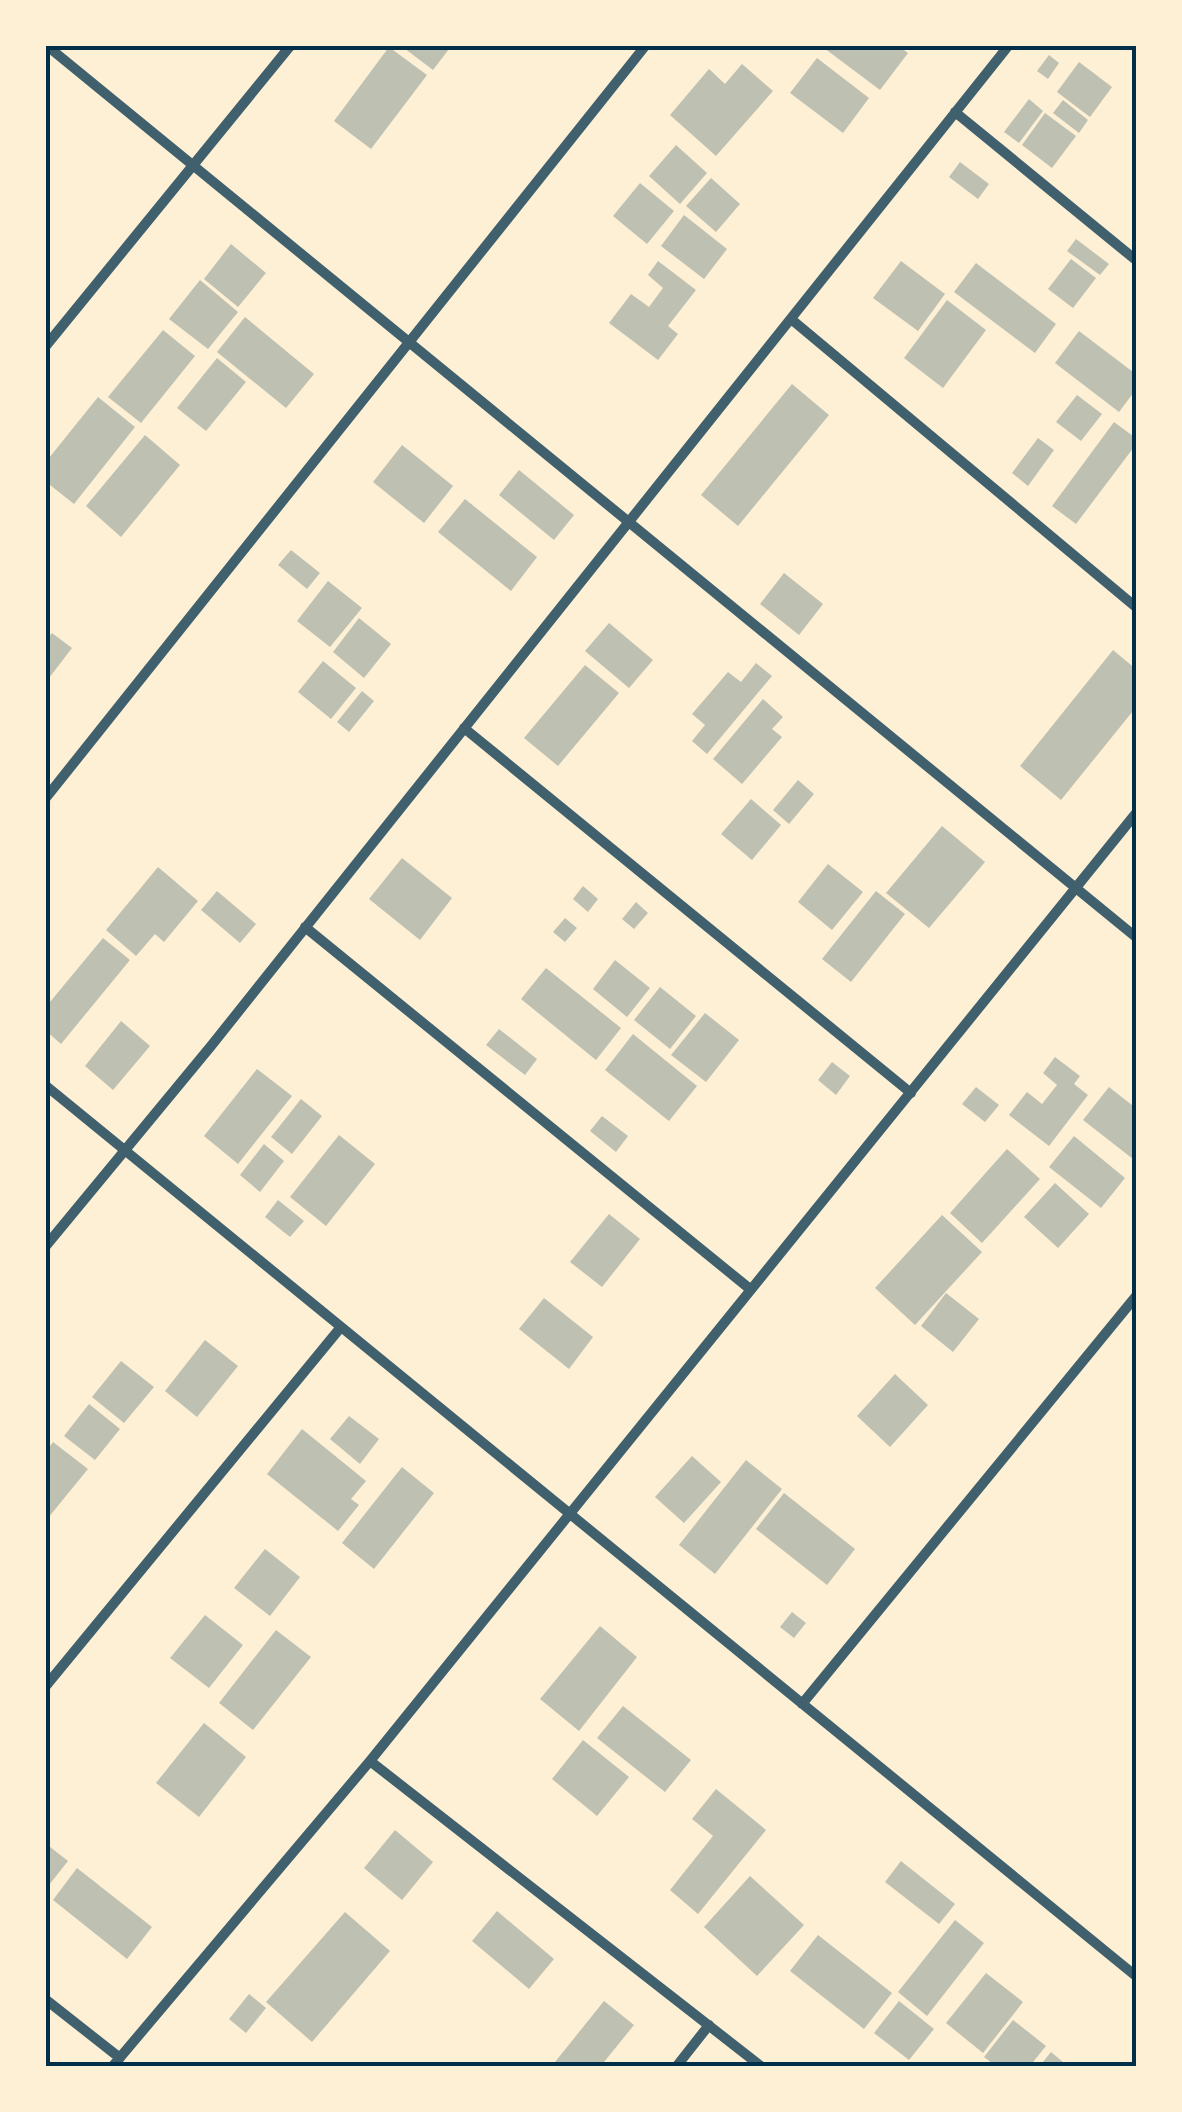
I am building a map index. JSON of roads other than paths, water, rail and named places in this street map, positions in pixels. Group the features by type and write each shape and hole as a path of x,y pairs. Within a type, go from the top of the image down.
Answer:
{"street":[{"path":"46,45 1137,938"},
{"path":"45,347 292,45"},
{"path":"45,799 646,45"},
{"path":"45,1247 1009,45"},
{"path":"956,112 1137,261"},
{"path":"791,319 1137,608"},
{"path":"464,728 911,1093"},
{"path":"45,1999 116,2062 370,1761 1137,812"},
{"path":"305,927 750,1289"},
{"path":"45,1085 1137,1977"},
{"path":"802,1704 1137,1295"},
{"path":"45,1687 341,1327"},
{"path":"370,1761 762,2067"},
{"path":"676,2067 709,2025"}]}
